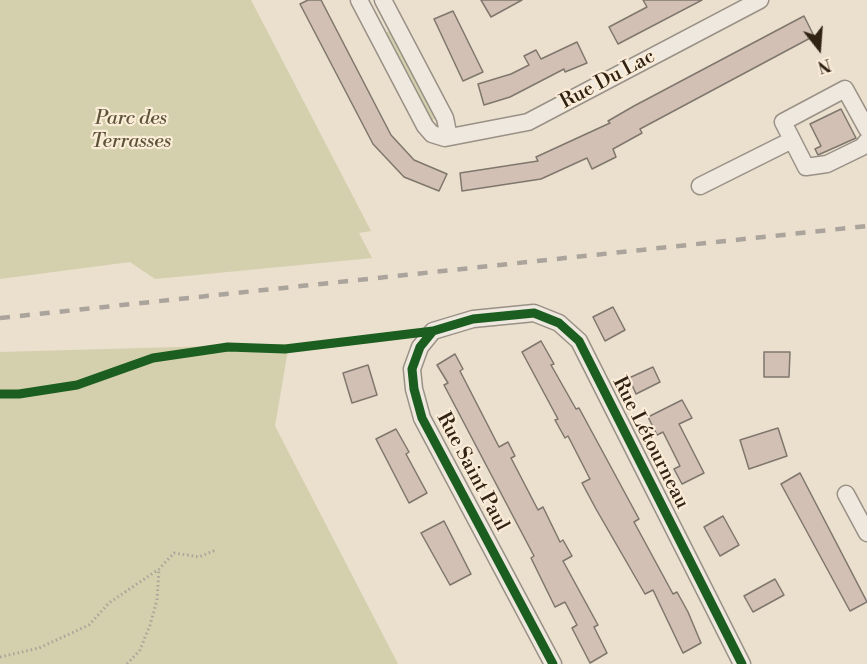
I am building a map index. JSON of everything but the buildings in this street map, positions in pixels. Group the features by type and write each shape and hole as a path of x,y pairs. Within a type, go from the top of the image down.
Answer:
{"street":[{"path":"359,0 425,126 436,136 449,137 445,118 390,2 369,17"},
{"name":"Rue Du Lac","path":"449,137 528,122 760,0"},
{"path":"865,146 827,164 806,167 783,122 844,89 867,129"},
{"path":"700,186 792,140"},
{"name":"Rue Létourneau","path":"473,319 534,313 559,323 579,341 742,664"},
{"name":"Rue Saint Paul","path":"473,319 434,332 420,347 412,369 414,389 422,418 553,664"},
{"path":"846,494 867,533"}],"path":[{"path":"0,657 39,648 89,625 109,603 159,569 174,553 199,557 216,550"},
{"path":"127,664 140,650 150,625 157,600 159,569"}],"green space":[{"name":"Parc des Terrasses","path":"0,0 251,0 371,231 359,233 372,258 155,279 130,262 0,279"},
{"path":"390,31 436,118 431,121 385,33"},
{"path":"289,344 275,426 398,664 0,664 0,352"}],"railway":[{"path":"0,318 867,226"}],"cycle path":[{"path":"553,664 422,418 414,389 412,369 420,347 433,331 473,319 534,313 559,323 579,341 742,664"},
{"path":"0,394 19,394 77,385 153,358 228,347 285,349 433,331"}]}
